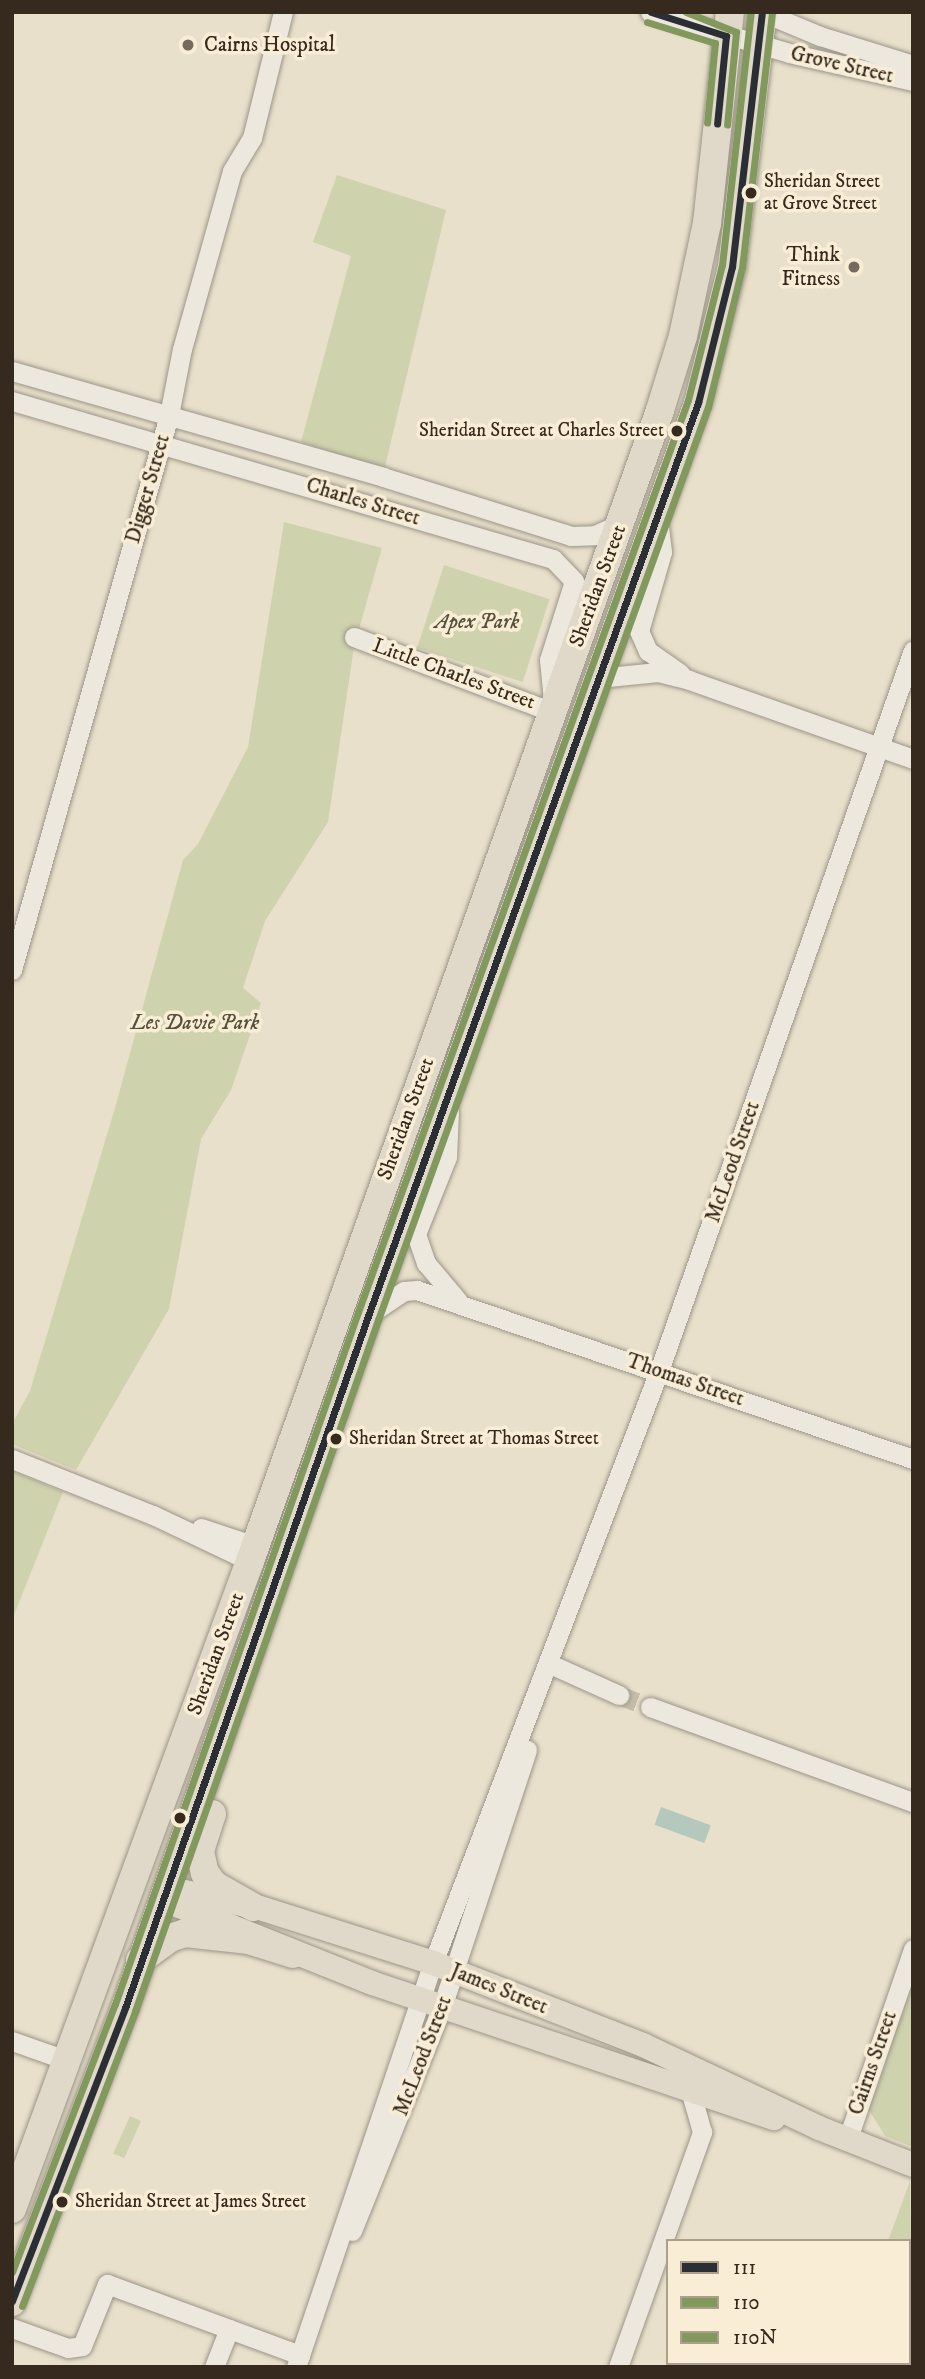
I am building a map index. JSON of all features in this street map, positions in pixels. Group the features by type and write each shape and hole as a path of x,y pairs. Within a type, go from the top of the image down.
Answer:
{"highway":[{"name":"Sheridan Street","path":"12,2302 38,2244 280,1570 368,1316 657,510 698,403 732,267 762,12"},
{"name":"Sheridan Street","path":"12,2209 252,1553 660,410 695,288 707,223 728,24"},
{"path":"252,1553 280,1570 282,1602 276,1631 200,1852 209,1880 253,1907"},
{"path":"132,1882 164,1894"},
{"path":"140,1961 170,1938 185,1933 248,1940 293,1954"}],"main road":[{"name":"James Street","path":"164,1894 253,1907 443,1967 643,2045 819,2128"},
{"name":"James Street","path":"164,1894 293,1954 691,2093 819,2128 913,2165"},
{"name":"James Street","path":"848,2138 913,2156"}],"street":[{"name":"Digger Street","path":"12,970 169,415 182,349 232,171 252,138 253,120 283,12"},
{"name":"Grove Street","path":"650,12 728,24 760,45 913,81"},
{"name":"Grove Street","path":"762,12 820,36 913,65"},
{"name":"Charles Street","path":"12,371 169,415 538,526 583,537 620,524"},
{"name":"Charles Street","path":"12,401 553,559 575,581 549,660 554,712"},
{"path":"657,510 662,552 639,631 648,651 689,680"},
{"path":"530,553 538,526"},
{"name":"Little Charles Street","path":"354,636 554,712"},
{"name":"McLeod Street","path":"298,2361 315,2312 374,2183 443,1967 549,1668 659,1371 913,650"},
{"path":"598,678 658,672 689,680 913,759"},
{"path":"449,1092 447,1157 416,1234 426,1263 458,1301"},
{"name":"Thomas Street","path":"368,1316 404,1292 417,1290 458,1301 913,1459"},
{"path":"12,1458 252,1553"},
{"path":"549,1668 619,1695"},
{"path":"650,1707 913,1802"},
{"name":"Cairns Street","path":"848,2138 913,1949"},
{"path":"12,2041 66,2060"},
{"path":"670,2239 700,2137 702,2121 691,2093"},
{"path":"618,2367 660,2275 666,2254"},
{"path":"12,2328 68,2347 82,2346 107,2284 229,2329 298,2361"},
{"path":"214,2367 229,2329"}],"green space":[{"path":"337,175 446,210 384,471 301,442 351,256 313,242"},
{"name":"Les Davie Park","path":"284,522 382,548 354,647 328,822 265,921 243,988 261,1003 231,1090 201,1139 169,1309 76,1470 12,1444 12,1424 30,1391 115,1108 183,860 198,844 248,747"},
{"name":"Apex Park","path":"444,565 550,599 523,682 417,648"},
{"path":"12,1471 63,1492 12,1620"},
{"path":"913,1981 913,2147 885,2136 869,2110"},
{"path":"130,2116 141,2121 124,2158 113,2153"},
{"path":"910,2181 911,2239 889,2239"},
{"path":"911,2243 913,2367 856,2367 911,2365"}],"shaded area":[{"path":"661,1807 711,1825 704,1843 655,1825"}],"tunnel":[{"path":"619,1695 650,1707"}],"transit line":[{"name":"111","path":"651,12 726,36 717,124"},
{"name":"110N","path":"686,12 736,32 727,125"},
{"name":"110N","path":"12,2272 115,2004 358,1312 688,400 722,265 751,12"},
{"name":"111","path":"12,2301 125,2008 368,1316 698,403 732,267 762,12"},
{"name":"110","path":"22,2306 135,2011 378,1320 708,407 742,268 772,13"},
{"name":"110","path":"647,22 715,43 707,123"}],"place":[{"name":"Cairns Hospital","path":"188,45"},
{"name":"Sheridan Street at Grove Street","path":"751,193"},
{"name":"Think Fitness","path":"854,267"},
{"name":"Sheridan Street at Charles Street","path":"677,431"},
{"name":"Sheridan Street at Thomas Street","path":"336,1439"},
{"name":"Sheridan Street at James Street","path":"62,2202"}]}
